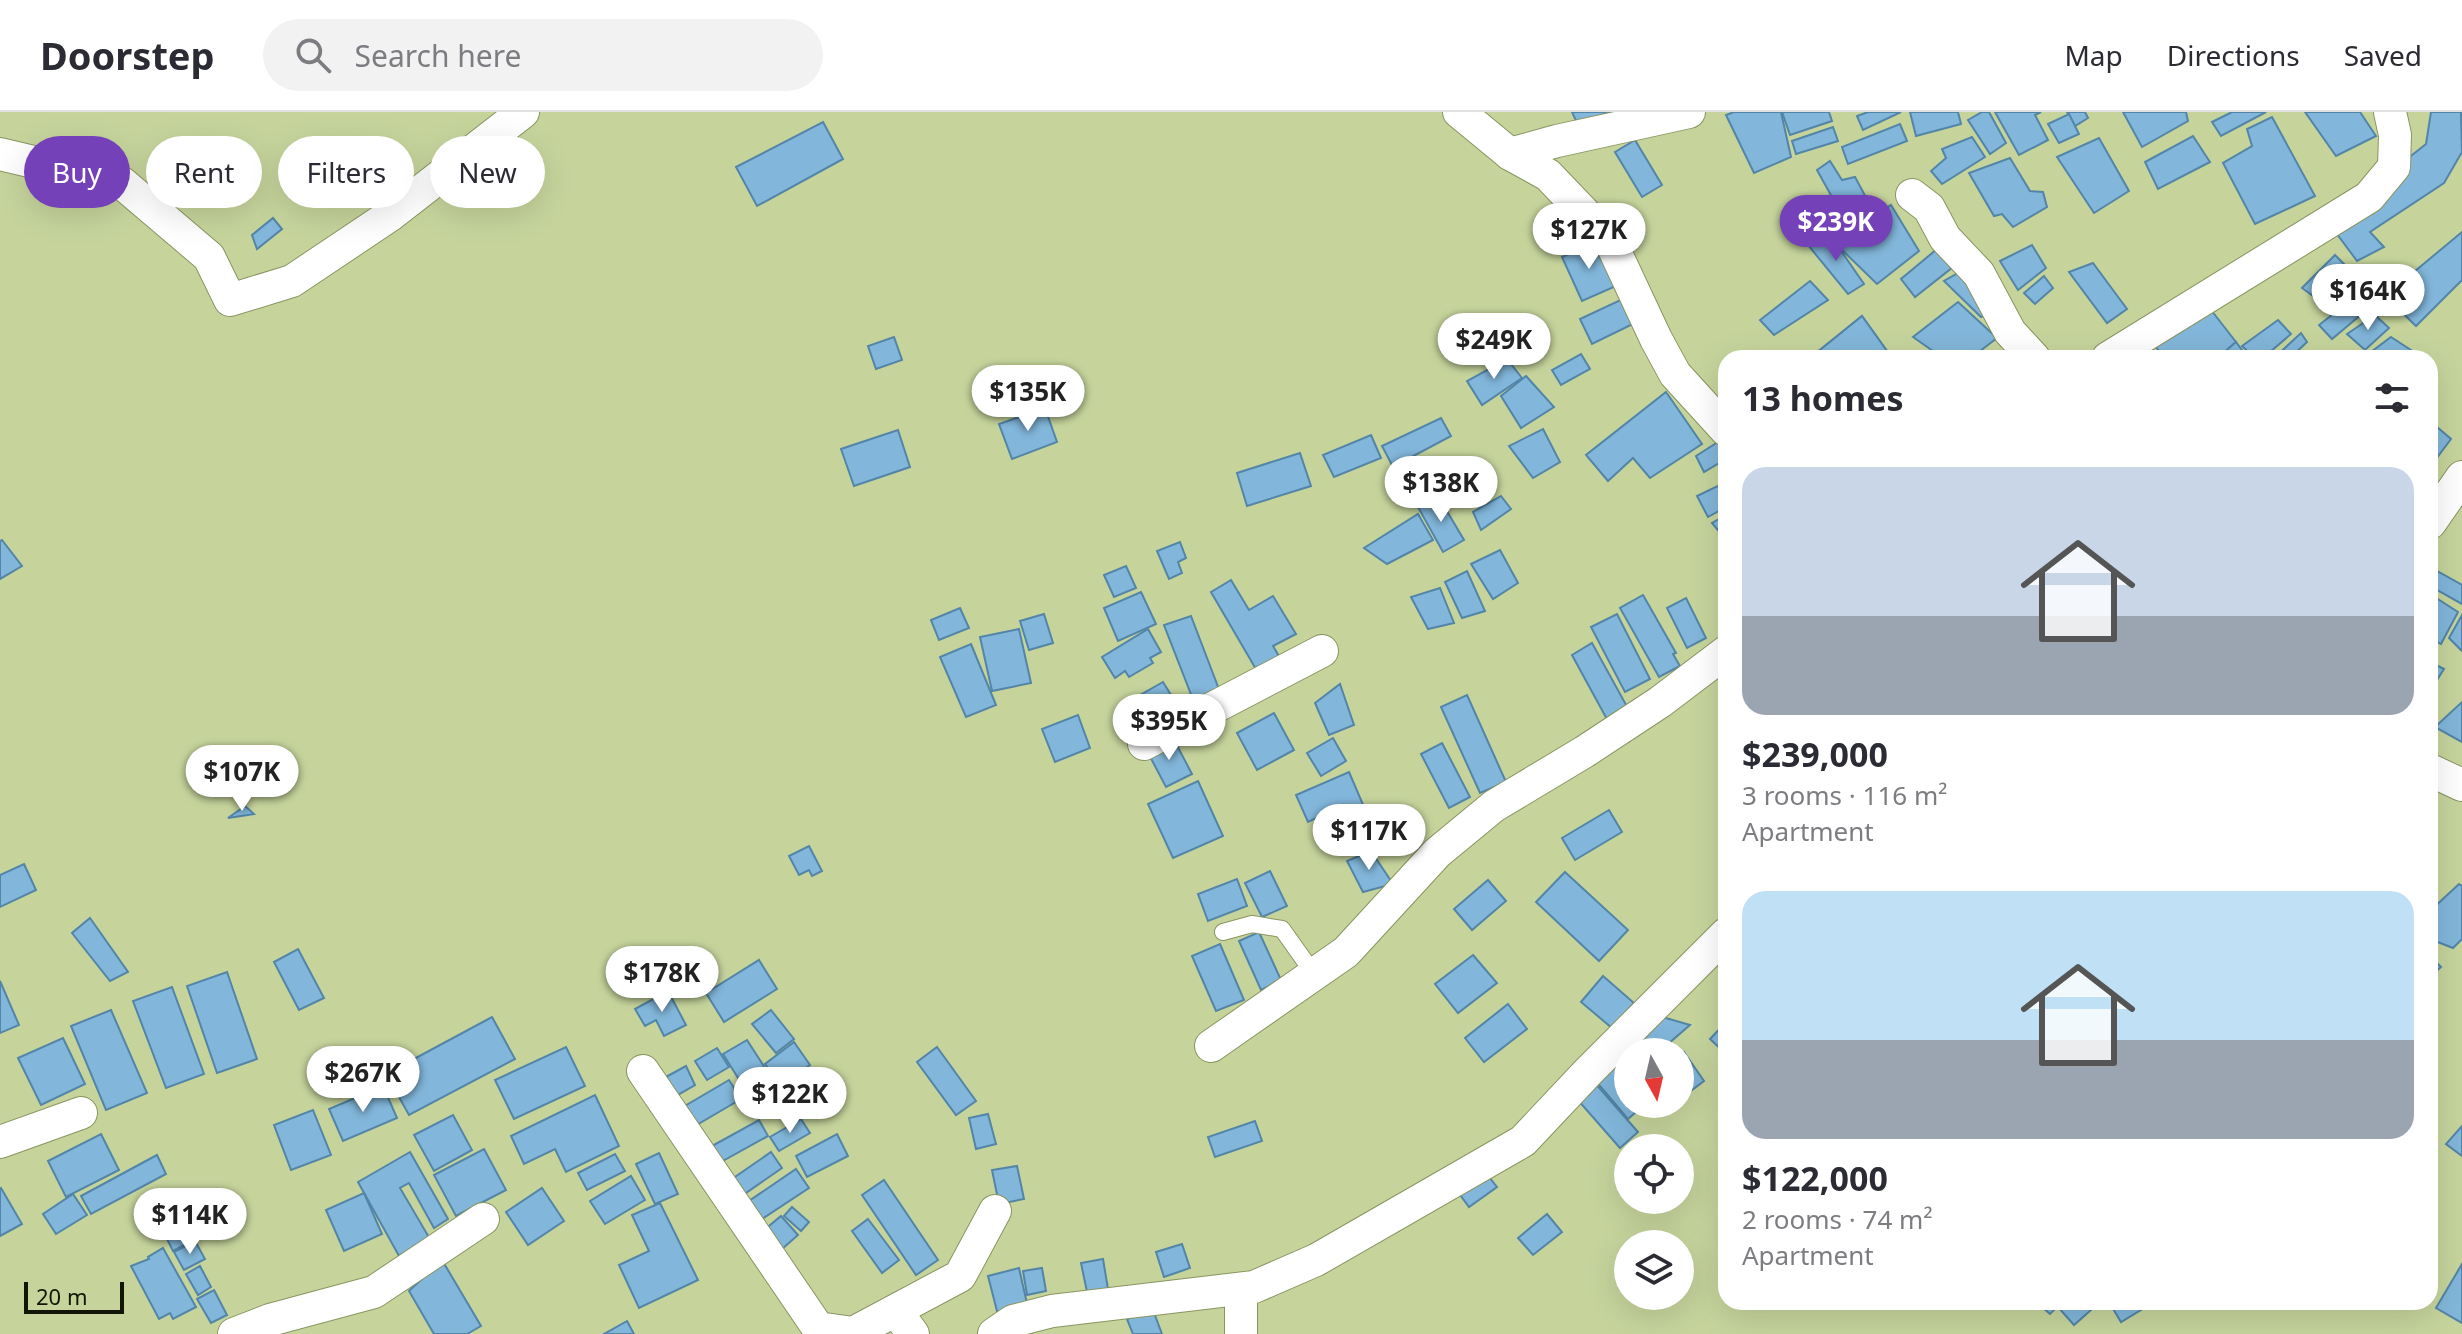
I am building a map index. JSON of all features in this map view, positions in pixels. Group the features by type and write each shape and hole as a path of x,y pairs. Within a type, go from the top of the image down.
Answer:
{"street":[{"path":"0,154 122,183 209,257 230,300 292,281 389,216 523,112"},
{"path":"1459,112 1510,154 1548,175 1613,247 1675,374 1718,421"},
{"path":"1510,154 1689,112"},
{"path":"2133,350 2369,197 2394,167 2395,135 2390,112"},
{"path":"1912,195 1929,208 1945,238 1979,274 2010,332 2027,350"},
{"path":"2438,512 2462,477"},
{"path":"1144,744 1322,651"},
{"path":"1211,1046 1346,952 1437,853 1494,806 1660,702 1718,658"},
{"path":"2438,774 2462,785"},
{"path":"994,1334 1013,1321 1052,1311 1254,1287 1316,1260 1523,1141 1718,942"},
{"path":"643,1071 818,1328 853,1333 904,1323 960,1276 995,1211"},
{"path":"4,1132 81,1113"},
{"path":"234,1334 270,1320 374,1292 483,1219"},
{"path":"1241,1289 1241,1334"}],"lane":[{"path":"1223,932 1252,924 1282,929 1314,974"}],"building":[{"path":"1572,112 1610,112 1578,125"},
{"path":"1734,112 1781,112 1791,157 1754,173 1726,115"},
{"path":"1782,112 1829,112 1832,121 1790,135"},
{"path":"1868,112 1901,112 1863,130 1857,116"},
{"path":"1910,112 1958,112 1961,124 1916,136"},
{"path":"1982,112 1989,112 2006,143 1990,154 1968,120"},
{"path":"1995,112 2041,112 2035,115 2048,140 2019,155"},
{"path":"2067,112 2085,112 2088,118 2075,126"},
{"path":"2123,112 2186,112 2188,121 2142,147"},
{"path":"2232,112 2266,112 2221,136 2212,122"},
{"path":"2305,112 2360,112 2376,136 2336,156"},
{"path":"2431,112 2461,112 2462,152 2444,183 2370,232 2384,247 2357,261 2328,222 2426,144"},
{"path":"2069,114 2079,134 2059,143 2048,124"},
{"path":"2272,117 2315,196 2255,224 2223,163 2252,146 2247,129"},
{"path":"823,122 843,159 757,206 736,167"},
{"path":"1900,124 1907,141 1848,164 1842,147"},
{"path":"1833,127 1838,141 1796,154 1792,141"},
{"path":"2193,136 2210,162 2158,189 2145,162"},
{"path":"1972,137 1985,157 1942,184 1931,171 1946,158 1942,149"},
{"path":"2099,138 2129,191 2094,213 2057,157"},
{"path":"1635,140 1662,185 1642,197 1615,152"},
{"path":"2010,158 2030,191 2043,192 2047,207 2013,227 2002,214 1994,216 1969,173"},
{"path":"1830,161 1842,180 1855,177 1869,203 1843,217 1817,170"},
{"path":"1891,205 1919,251 1877,284 1837,245"},
{"path":"273,218 282,229 257,249 252,235"},
{"path":"2462,232 2462,280 2416,326 2385,296"},
{"path":"1825,234 1837,245 1864,284 1848,294 1808,245"},
{"path":"1597,242 1616,286 1582,301 1562,257"},
{"path":"2032,245 2046,268 2018,290 2000,261"},
{"path":"1937,249 1953,267 1915,297 1901,279"},
{"path":"2335,255 2349,269 2317,299 2302,288"},
{"path":"2093,263 2127,309 2107,323 2069,272"},
{"path":"1958,273 1992,313 1981,317 1944,281"},
{"path":"2044,276 2053,288 2035,304 2024,293"},
{"path":"1810,281 1828,300 1774,335 1760,320"},
{"path":"2343,282 2351,291 2327,312 2316,303"},
{"path":"1629,296 1641,320 1592,344 1580,319"},
{"path":"2356,296 2369,308 2332,339 2319,325"},
{"path":"1958,302 1997,338 1981,350 1932,350 1913,337"},
{"path":"2208,306 2236,342 2227,350 2158,350 2153,343"},
{"path":"2375,315 2389,328 2365,350 2347,334"},
{"path":"1862,316 1886,350 1820,350"},
{"path":"1862,316 1886,350 1820,350"},
{"path":"2278,320 2291,334 2272,350 2246,350 2242,346"},
{"path":"2301,333 2307,342 2298,350 2283,350"},
{"path":"894,337 902,360 876,369 868,346"},
{"path":"2391,337 2411,350 2374,350"},
{"path":"2236,342 2242,350 2227,350"},
{"path":"1581,354 1590,369 1561,385 1552,370"},
{"path":"1507,359 1522,378 1482,405 1467,381"},
{"path":"1526,376 1554,407 1521,428 1501,396"},
{"path":"1666,392 1702,444 1650,478 1633,458 1608,481 1586,455"},
{"path":"1045,408 1057,442 1012,459 999,424"},
{"path":"1441,418 1451,436 1393,467 1382,446"},
{"path":"2438,428 2451,439 2438,456"},
{"path":"1543,429 1560,462 1533,478 1509,446"},
{"path":"898,430 910,467 854,486 841,449"},
{"path":"1371,435 1381,458 1334,477 1323,455"},
{"path":"1718,442 1718,464 1704,472 1696,456"},
{"path":"1300,453 1311,486 1247,506 1237,473"},
{"path":"1488,468 1495,487 1482,496 1473,477"},
{"path":"1718,486 1718,511 1708,517 1697,496"},
{"path":"1438,496 1464,540 1443,552 1418,507"},
{"path":"1501,496 1511,509 1481,530 1473,512"},
{"path":"1418,514 1433,540 1387,564 1364,548"},
{"path":"0,541 22,566 0,579"},
{"path":"1180,542 1186,558 1178,562 1182,573 1169,579 1157,551"},
{"path":"1500,550 1518,583 1493,599 1471,564"},
{"path":"1126,566 1136,588 1114,597 1104,575"},
{"path":"1467,571 1485,611 1462,618 1445,582"},
{"path":"2438,572 2462,585 2462,604 2438,590"},
{"path":"1231,580 1249,610 1273,596 1296,634 1273,646 1280,658 1257,671 1211,592"},
{"path":"1440,588 1454,623 1428,629 1411,597"},
{"path":"1141,592 1156,624 1118,641 1104,608"},
{"path":"1643,595 1676,653 1673,654 1680,666 1659,677 1620,608"},
{"path":"1686,598 1706,638 1687,648 1667,608"},
{"path":"2438,599 2458,612 2441,644 2438,643"},
{"path":"960,608 969,628 939,640 931,620"},
{"path":"1044,614 1053,643 1029,650 1020,621"},
{"path":"1617,614 1650,679 1625,692 1591,627"},
{"path":"2462,615 2462,651 2449,638"},
{"path":"1191,616 1220,692 1194,702 1164,625"},
{"path":"1019,629 1031,683 992,691 980,637"},
{"path":"1148,629 1161,652 1150,658 1153,663 1129,677 1125,671 1115,678 1102,657"},
{"path":"1592,643 1630,712 1609,723 1572,655"},
{"path":"971,644 996,705 966,717 940,657"},
{"path":"1163,682 1176,703 1133,728 1121,706"},
{"path":"1340,684 1354,725 1329,735 1315,703"},
{"path":"1467,695 1506,782 1480,793 1441,707"},
{"path":"2462,702 2462,742 2438,729 2438,724"},
{"path":"1274,713 1294,750 1257,770 1237,733"},
{"path":"1078,715 1090,748 1055,762 1042,729"},
{"path":"1172,736 1192,774 1166,787 1146,749"},
{"path":"1333,738 1346,761 1321,776 1307,753"},
{"path":"1442,743 1470,797 1449,808 1421,754"},
{"path":"1349,772 1367,814 1349,822 1342,806 1308,822 1296,795"},
{"path":"1198,781 1223,836 1173,858 1148,804"},
{"path":"245,806 254,814 228,818"},
{"path":"1609,810 1622,832 1575,860 1562,838"},
{"path":"1374,815 1390,833 1371,851 1343,845"},
{"path":"809,846 822,871 812,876 809,870 799,875 789,856"},
{"path":"1371,851 1393,884 1363,892 1347,861"},
{"path":"24,864 36,890 0,907 0,875"},
{"path":"1270,871 1287,906 1262,917 1245,883"},
{"path":"1565,872 1628,930 1599,961 1536,902"},
{"path":"1237,879 1247,906 1208,921 1198,894"},
{"path":"1488,880 1506,901 1472,930 1454,909"},
{"path":"2459,884 2462,886 2462,939 2453,948 2438,942 2438,904"},
{"path":"90,918 128,972 110,981 72,933"},
{"path":"1259,932 1281,980 1261,990 1239,941"},
{"path":"1220,944 1244,1000 1216,1011 1192,956"},
{"path":"298,949 324,998 299,1010 274,962"},
{"path":"1473,955 1497,983 1458,1013 1435,984"},
{"path":"759,960 777,989 724,1022 706,993"},
{"path":"227,972 257,1059 217,1073 187,986"},
{"path":"1603,976 1634,1003 1612,1028 1581,1002"},
{"path":"0,981 19,1025 0,1033"},
{"path":"172,987 204,1074 166,1088 133,1001"},
{"path":"668,991 686,1025 664,1036 656,1020 645,1026 635,1009"},
{"path":"1508,1004 1527,1029 1484,1062 1465,1038"},
{"path":"111,1010 147,1093 106,1110 71,1026"},
{"path":"771,1010 794,1039 776,1053 752,1024"},
{"path":"1659,1016 1690,1025 1675,1038 1645,1038"},
{"path":"492,1017 515,1059 409,1115 386,1074"},
{"path":"1718,1030 1718,1046 1710,1039"},
{"path":"63,1038 85,1084 41,1105 18,1058"},
{"path":"747,1040 776,1085 752,1100 723,1054"},
{"path":"794,1042 810,1065 781,1085 765,1064"},
{"path":"566,1047 585,1086 514,1119 495,1080"},
{"path":"937,1047 976,1101 956,1115 917,1062"},
{"path":"717,1048 729,1067 707,1080 695,1061"},
{"path":"1607,1057 1614,1065 1614,1102 1589,1073"},
{"path":"686,1066 695,1085 674,1097 664,1078"},
{"path":"1694,1066 1704,1081 1694,1088"},
{"path":"1588,1075 1614,1105 1614,1118 1626,1118 1638,1132 1614,1134 1614,1141 1570,1091"},
{"path":"729,1080 741,1099 695,1126 683,1107"},
{"path":"383,1086 397,1118 343,1141 329,1109"},
{"path":"595,1095 619,1146 566,1172 555,1149 524,1164 511,1136"},
{"path":"313,1110 331,1155 291,1170 274,1125"},
{"path":"988,1114 996,1144 976,1149 969,1118"},
{"path":"453,1115 472,1150 434,1171 414,1135"},
{"path":"801,1119 810,1133 779,1151 770,1137"},
{"path":"759,1120 768,1136 721,1162 712,1146"},
{"path":"1255,1121 1262,1141 1215,1157 1208,1137"},
{"path":"2462,1126 2462,1156 2446,1144"},
{"path":"101,1134 119,1170 66,1197 48,1161"},
{"path":"837,1134 848,1156 807,1177 796,1156"},
{"path":"484,1149 506,1190 456,1216 434,1175"},
{"path":"410,1152 448,1219 434,1228 409,1183 400,1188 430,1239 399,1256 358,1182"},
{"path":"771,1152 782,1168 743,1195 732,1179"},
{"path":"659,1153 678,1194 655,1204 636,1164"},
{"path":"615,1154 625,1171 587,1190 578,1173"},
{"path":"157,1155 166,1174 91,1214 81,1196"},
{"path":"1017,1166 1024,1199 999,1204 992,1170"},
{"path":"1482,1168 1497,1187 1469,1207 1455,1188"},
{"path":"796,1169 809,1188 756,1223 743,1205"},
{"path":"631,1176 645,1200 605,1224 590,1201"},
{"path":"884,1180 938,1260 916,1275 862,1195"},
{"path":"542,1188 564,1221 528,1245 506,1212"},
{"path":"0,1189 22,1224 0,1236"},
{"path":"175,1189 201,1236 173,1251 151,1207 161,1202 159,1197"},
{"path":"364,1193 382,1234 344,1251 326,1210"},
{"path":"73,1194 87,1215 56,1234 43,1214"},
{"path":"660,1203 698,1280 639,1308 619,1265 649,1251 632,1215"},
{"path":"792,1207 809,1222 801,1231 784,1216"},
{"path":"1547,1214 1562,1232 1533,1255 1518,1238"},
{"path":"781,1216 798,1235 774,1256 757,1236"},
{"path":"868,1219 899,1260 882,1273 852,1231"},
{"path":"195,1241 205,1259 184,1270 174,1252"},
{"path":"1182,1244 1190,1268 1164,1277 1156,1252"},
{"path":"163,1248 196,1307 173,1319 170,1313 159,1319 131,1266 149,1259"},
{"path":"1103,1259 1108,1289 1087,1292 1081,1263"},
{"path":"442,1260 481,1326 467,1334 434,1334 409,1291"},
{"path":"2462,1264 2462,1323 2438,1309"},
{"path":"200,1266 211,1287 198,1295 186,1274"},
{"path":"1019,1268 1028,1308 998,1315 988,1276"},
{"path":"1042,1268 1046,1291 1027,1295 1023,1271"},
{"path":"214,1290 227,1315 211,1323 197,1299"},
{"path":"1153,1310 1162,1334 1133,1334 1127,1319"},
{"path":"2061,1310 2091,1310 2074,1325"},
{"path":"2114,1310 2141,1310 2121,1322"},
{"path":"627,1321 634,1334 604,1334"}]}
